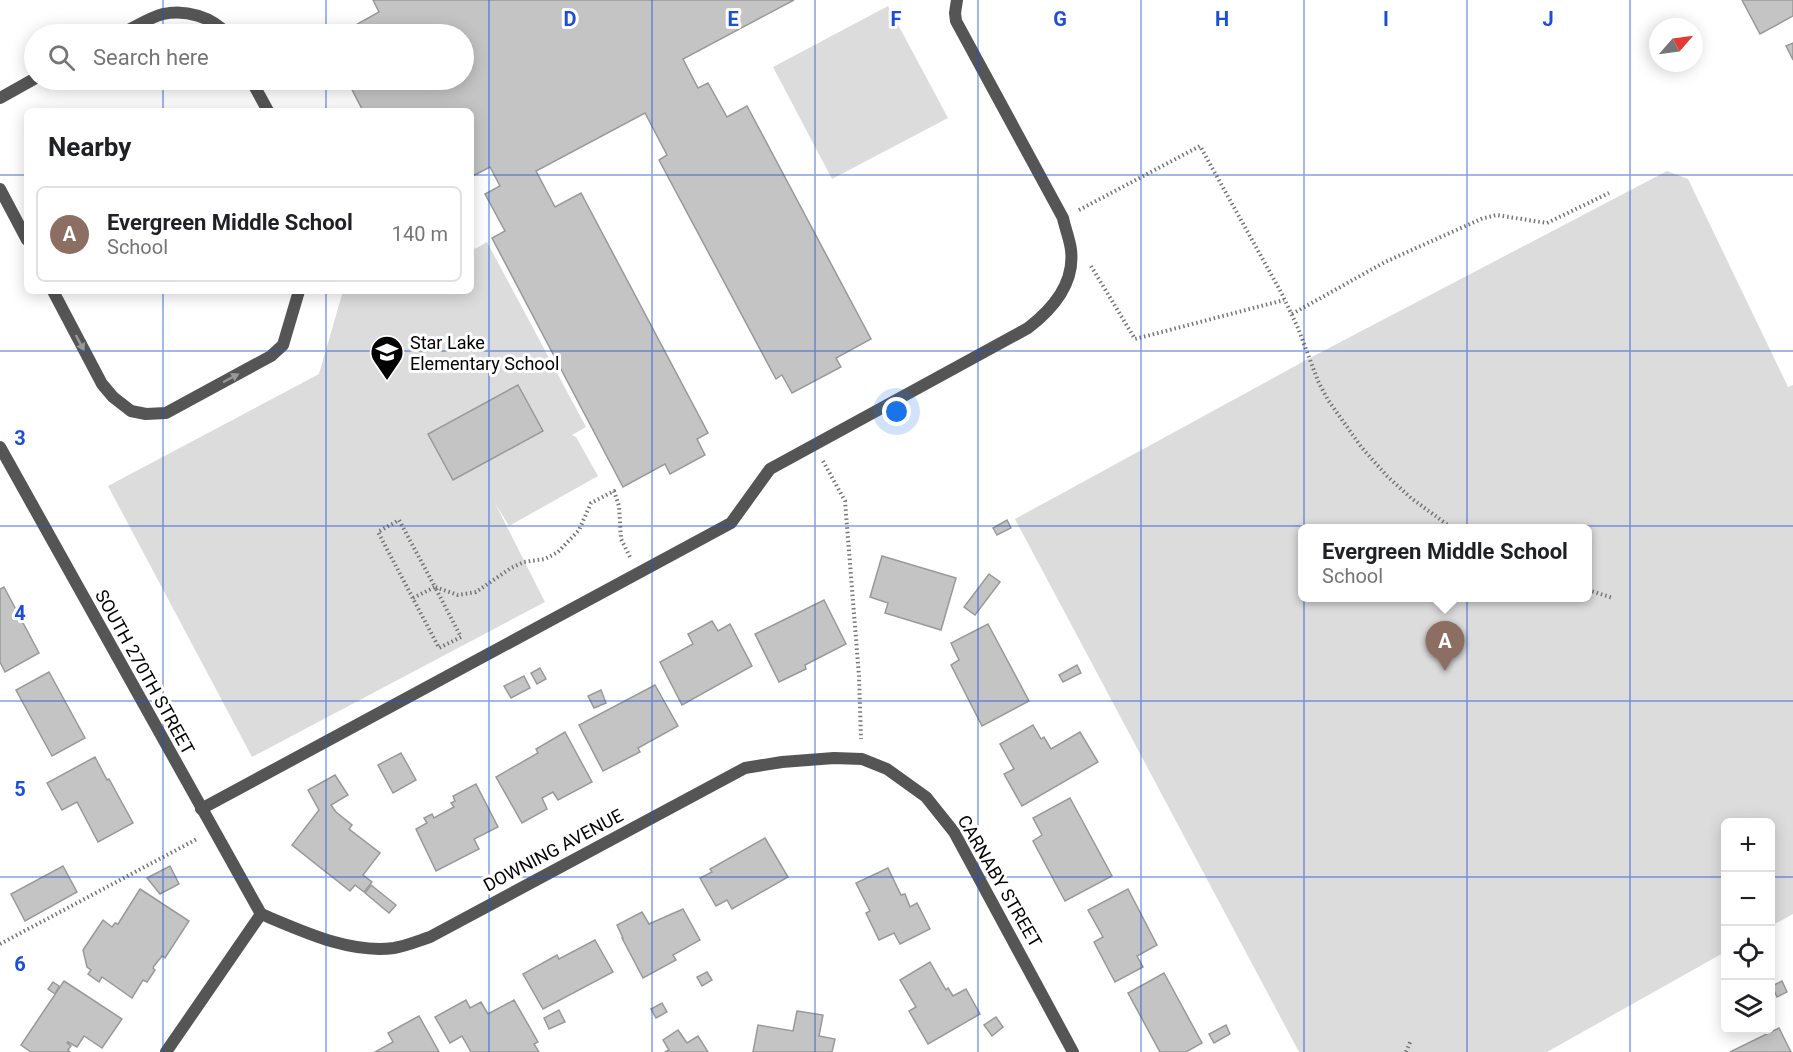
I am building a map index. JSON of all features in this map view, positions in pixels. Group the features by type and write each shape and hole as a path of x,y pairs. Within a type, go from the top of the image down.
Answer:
{"street":[{"path":"201,809 731,523 770,470 1028,328 1044,316 1060,298 1071,270 1071,249 1063,218 956,21 957,0"},
{"path":"142,24 163,14 180,12 199,16 218,24"},
{"path":"0,98 24,84"},
{"path":"256,90 266,108"},
{"path":"0,189 24,234"},
{"path":"55,294 102,384 113,397 131,411 146,414 166,413 271,356 283,345 298,294"},
{"name":"SOUTH 270TH STREET","path":"0,447 261,914"},
{"name":"DOWNING AVENUE","path":"261,914 317,937 366,948 395,948 430,937 745,768 782,762 834,758 862,759"},
{"name":"CARNABY STREET","path":"862,759 887,769 926,797 954,832 1073,1052"},
{"path":"166,1052 261,914"}],"path":[{"path":"1063,218 1200,146 1292,314 1318,381 1350,432 1387,476 1411,498 1447,524"},
{"path":"1292,314 1385,262 1481,219 1496,214 1547,224 1609,193"},
{"path":"1071,249 1089,261 1135,339 1284,300"},
{"path":"814,445 844,501 859,676 862,759"},
{"path":"413,598 435,587 458,595 476,592 511,568 524,562 545,559 558,552 579,530 591,503 614,491 620,506 621,539 639,573"},
{"path":"399,520 435,587 461,637 439,648 378,532 399,520"},
{"path":"1592,592 1613,598"},
{"path":"0,944 213,831"},
{"path":"1406,1052 1410,1040"}],"shaded area":[{"path":"888,6 948,118 832,179 773,67"},
{"path":"1667,171 1688,179 1788,387 1793,385 1793,914 1775,924 1775,818 1721,818 1721,954 1547,1052 1299,1052 1015,519 1308,359"},
{"path":"487,242 586,427 572,435 576,437 598,476 509,526 495,503 545,602 252,757 108,486 319,374 342,294 474,294 474,247 475,249"}],"building":[{"path":"373,0 794,0 683,59 698,88 708,83 727,117 747,106 871,339 836,358 841,367 792,393 782,375 776,379 659,160 667,155 645,113 536,171 555,207 581,193 708,433 697,439 705,455 670,474 665,464 623,487 492,238 505,231 485,194 500,186 490,167 474,175 474,108 361,108 352,90 474,90 474,24 357,24 379,12"},
{"path":"1742,0 1793,0 1793,16 1760,34"},
{"path":"1793,43 1793,60 1786,46"},
{"path":"518,385 543,431 453,480 428,434"},
{"path":"1007,520 1011,528 997,535 993,528"},
{"path":"882,556 956,578 941,630 885,613 888,603 870,597"},
{"path":"989,574 1000,582 975,615 964,607"},
{"path":"4,587 39,653 5,672 0,662 0,589"},
{"path":"824,600 846,644 805,665 806,669 779,682 755,634"},
{"path":"712,621 718,631 730,624 752,666 682,705 660,662 693,644 688,634"},
{"path":"988,624 1029,701 982,726 951,665 959,660 951,643"},
{"path":"1077,665 1081,673 1063,682 1059,675"},
{"path":"540,668 546,679 537,684 531,673"},
{"path":"49,672 85,738 52,756 16,690"},
{"path":"524,676 530,688 511,698 504,686"},
{"path":"655,685 678,726 638,748 640,752 603,771 579,725"},
{"path":"601,690 606,703 594,708 588,696"},
{"path":"1033,725 1041,739 1044,737 1051,749 1080,732 1098,762 1022,806 1004,774 1014,769 1000,744"},
{"path":"565,732 592,782 558,800 553,792 542,798 547,809 522,823 496,777 538,753 536,749"},
{"path":"401,753 416,780 393,793 378,765"},
{"path":"95,757 133,823 98,842 77,802 62,810 47,783"},
{"path":"335,775 348,795 331,805 352,825 349,829 380,853 363,875 372,882 364,892 355,885 350,891 292,845 319,810 308,790"},
{"path":"476,784 498,827 474,839 479,849 436,871 416,829 427,823 424,818 432,814 434,818 454,807 451,803 455,801 453,796"},
{"path":"1070,798 1112,876 1065,901 1033,841 1042,835 1033,818"},
{"path":"765,838 788,877 732,909 727,900 716,906 700,878 712,872 710,869"},
{"path":"63,866 77,892 25,921 11,894"},
{"path":"170,866 179,884 160,894 147,878"},
{"path":"888,868 901,895 905,894 910,907 917,903 930,929 900,944 894,933 879,940 866,913 870,911 856,883"},
{"path":"371,885 396,905 389,913 365,893"},
{"path":"140,889 189,921 165,958 162,956 154,966 155,970 147,982 143,980 132,998 102,977 99,982 88,974 91,970 87,967 83,950 103,920 112,927 115,923 118,924"},
{"path":"1128,889 1157,945 1137,956 1143,967 1115,982 1094,942 1103,937 1088,910"},
{"path":"683,909 700,940 673,955 676,960 643,978 617,925 642,912 649,924"},
{"path":"595,940 613,972 543,1009 523,974 557,955 559,959"},
{"path":"930,962 946,990 948,988 953,996 966,989 980,1014 928,1044 909,1011 916,1007 900,980"},
{"path":"707,972 712,980 702,986 697,977"},
{"path":"1164,973 1202,1043 1186,1052 1160,1052 1128,993"},
{"path":"64,981 122,1019 102,1048 84,1036 77,1047 67,1043 71,1046 68,1050 70,1052 31,1052 21,1045"},
{"path":"1782,981 1787,992 1777,997 1775,984"},
{"path":"53,982 59,986 55,994 48,989"},
{"path":"466,1000 470,1008 481,1002 488,1014 514,1000 538,1042 534,1044 539,1052 471,1052 462,1036 450,1043 435,1017"},
{"path":"662,1003 667,1012 656,1018 651,1009"},
{"path":"559,1010 565,1022 549,1029 544,1018"},
{"path":"797,1011 823,1015 819,1036 835,1039 832,1052 753,1052 758,1025 793,1031"},
{"path":"419,1016 439,1052 375,1052 393,1042 388,1033"},
{"path":"996,1017 1003,1027 992,1036 984,1025"},
{"path":"1226,1025 1230,1034 1214,1043 1209,1034"},
{"path":"1779,1028 1791,1052 1730,1052 1767,1034 1775,1034 1775,1030"},
{"path":"678,1030 687,1043 698,1036 708,1052 665,1052 669,1050 663,1040"}],"place":[{"name":"Star Lake Elementary School","path":"387,381"},
{"name":"Evergreen Middle School","path":"1445,671"}]}
